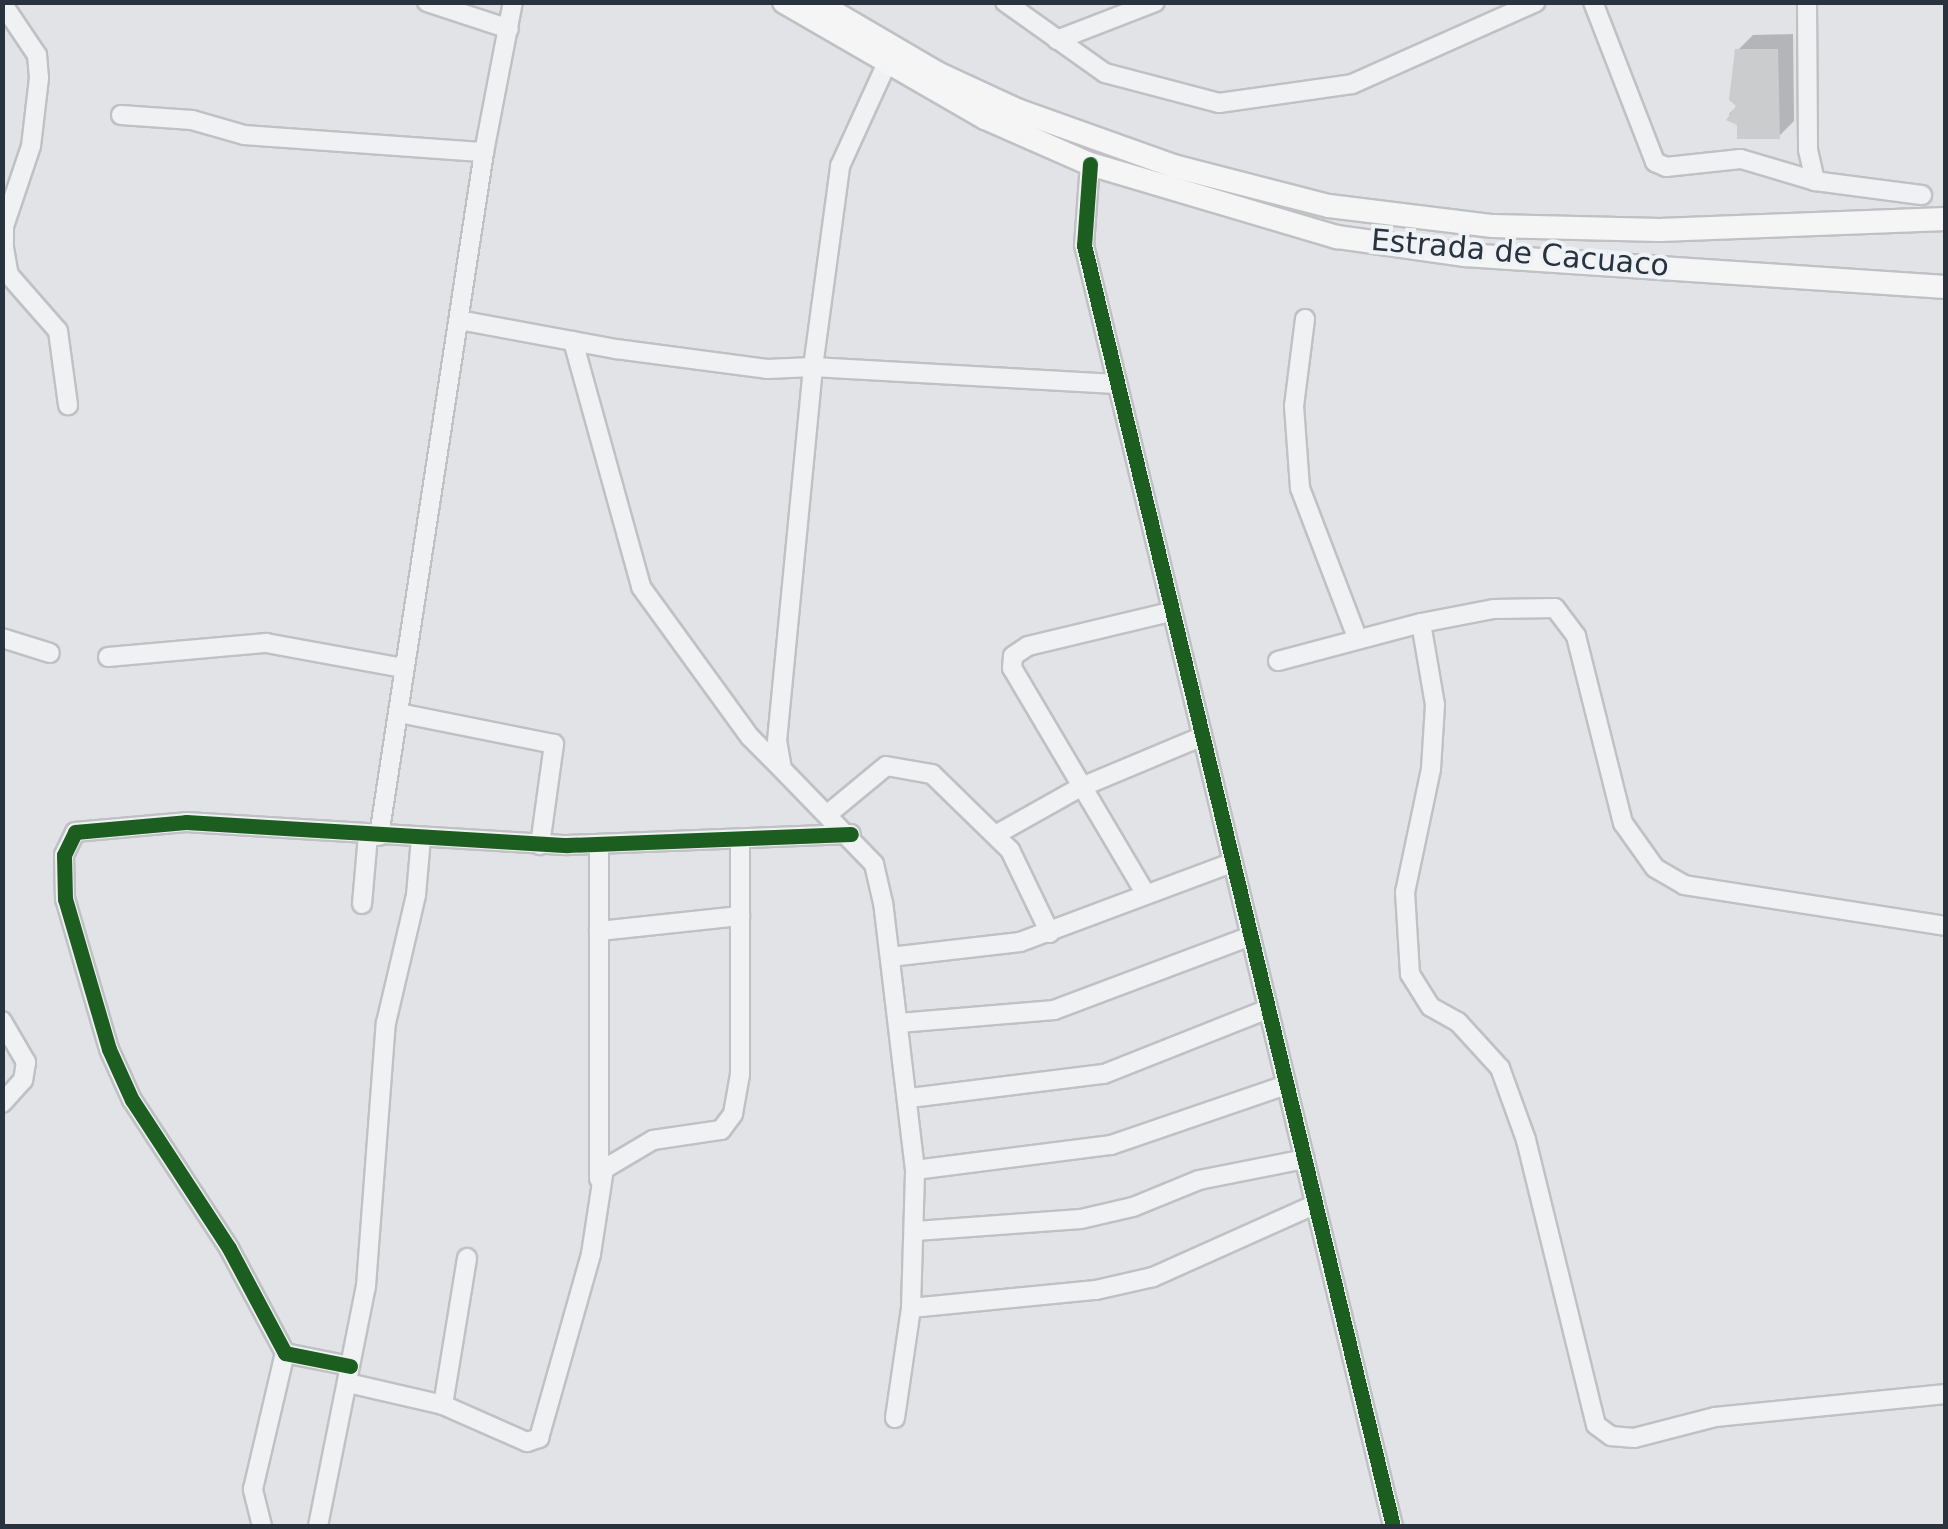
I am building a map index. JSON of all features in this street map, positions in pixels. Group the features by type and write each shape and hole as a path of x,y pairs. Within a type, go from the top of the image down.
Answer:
{"main road":[{"name":"Estrada de Cacuaco","path":"784,2 886,65 1090,164 1337,237 1465,255 1946,287"},
{"name":"Estrada de Cacuaco","path":"816,2 938,73 1017,110 1173,166 1329,206 1493,226 1628,229 1946,218"}],"street":[{"path":"427,2 509,30"},
{"path":"362,904 399,713 484,152 513,2"},
{"path":"1005,2 1105,73 1181,96 1249,102 1352,84 1536,2"},
{"path":"1057,40 1155,2"},
{"path":"1594,2 1655,162 1666,167 1741,159 1815,181 1922,196"},
{"path":"1808,2 1808,150 1815,181"},
{"path":"2,3 37,55 39,78 30,146 4,226 4,248 10,275 58,332 68,405"},
{"path":"782,769 777,741 813,367 840,166 886,65"},
{"path":"122,115 192,120 244,135 484,152"},
{"path":"1090,164 1084,245 1305,1159 1312,1206 1393,1526"},
{"path":"1305,318 1294,406 1300,488 1357,638"},
{"path":"459,320 767,369 813,367 1116,384"},
{"path":"573,341 640,588 750,737 852,834 874,864 910,1098 916,1170 912,1308 894,1418"},
{"path":"1278,662 1421,623 1526,606 1555,608 1576,636 1624,823 1654,868 1684,886 1946,926"},
{"path":"1144,891 1030,706 1012,668 1013,656 1028,646 1170,612"},
{"path":"1421,623 1434,724 1406,892 1410,974 1431,1008 1458,1022 1500,1068 1526,1140 1596,1426 1611,1436 1634,1438 1715,1417 1946,1394"},
{"path":"2,638 50,653"},
{"path":"108,657 266,644 404,668"},
{"path":"399,713 554,744 540,844"},
{"path":"997,834 1079,788 1201,737"},
{"path":"828,814 896,764 948,783 997,834 1030,885 1050,933"},
{"path":"262,1526 253,1489 285,1353 228,1248 147,1129 109,1049 65,899 64,855 75,832 186,822 540,844 852,834"},
{"path":"318,1526 369,1267 386,1023 413,908 421,838"},
{"path":"598,1183 613,1158 653,1140 721,1130 733,1114 740,1075 740,840"},
{"path":"285,1353 443,1405 527,1442 539,1438 591,1254 598,1183 599,844"},
{"path":"890,956 996,947 1050,933 1144,891 1231,863"},
{"path":"599,931 740,916"},
{"path":"899,1023 1054,1010 1250,936"},
{"path":"910,1098 1104,1074 1268,1010"},
{"path":"2,1020 26,1062 23,1080 2,1104"},
{"path":"916,1170 1111,1145 1286,1084"},
{"path":"916,1231 1080,1220 1133,1207 1199,1180 1305,1159"},
{"path":"912,1308 1096,1290 1153,1277 1312,1206"},
{"path":"443,1405 467,1258"}],"building":[{"path":"1735,49 1778,49 1780,139 1737,139 1737,125 1726,120 1736,106 1729,100"}],"cycle path":[{"path":"1090,164 1084,245 1393,1526"},
{"path":"350,1366 285,1353 229,1248 132,1100 109,1049 65,899 64,855 75,832 186,822 567,845 851,834"}]}
